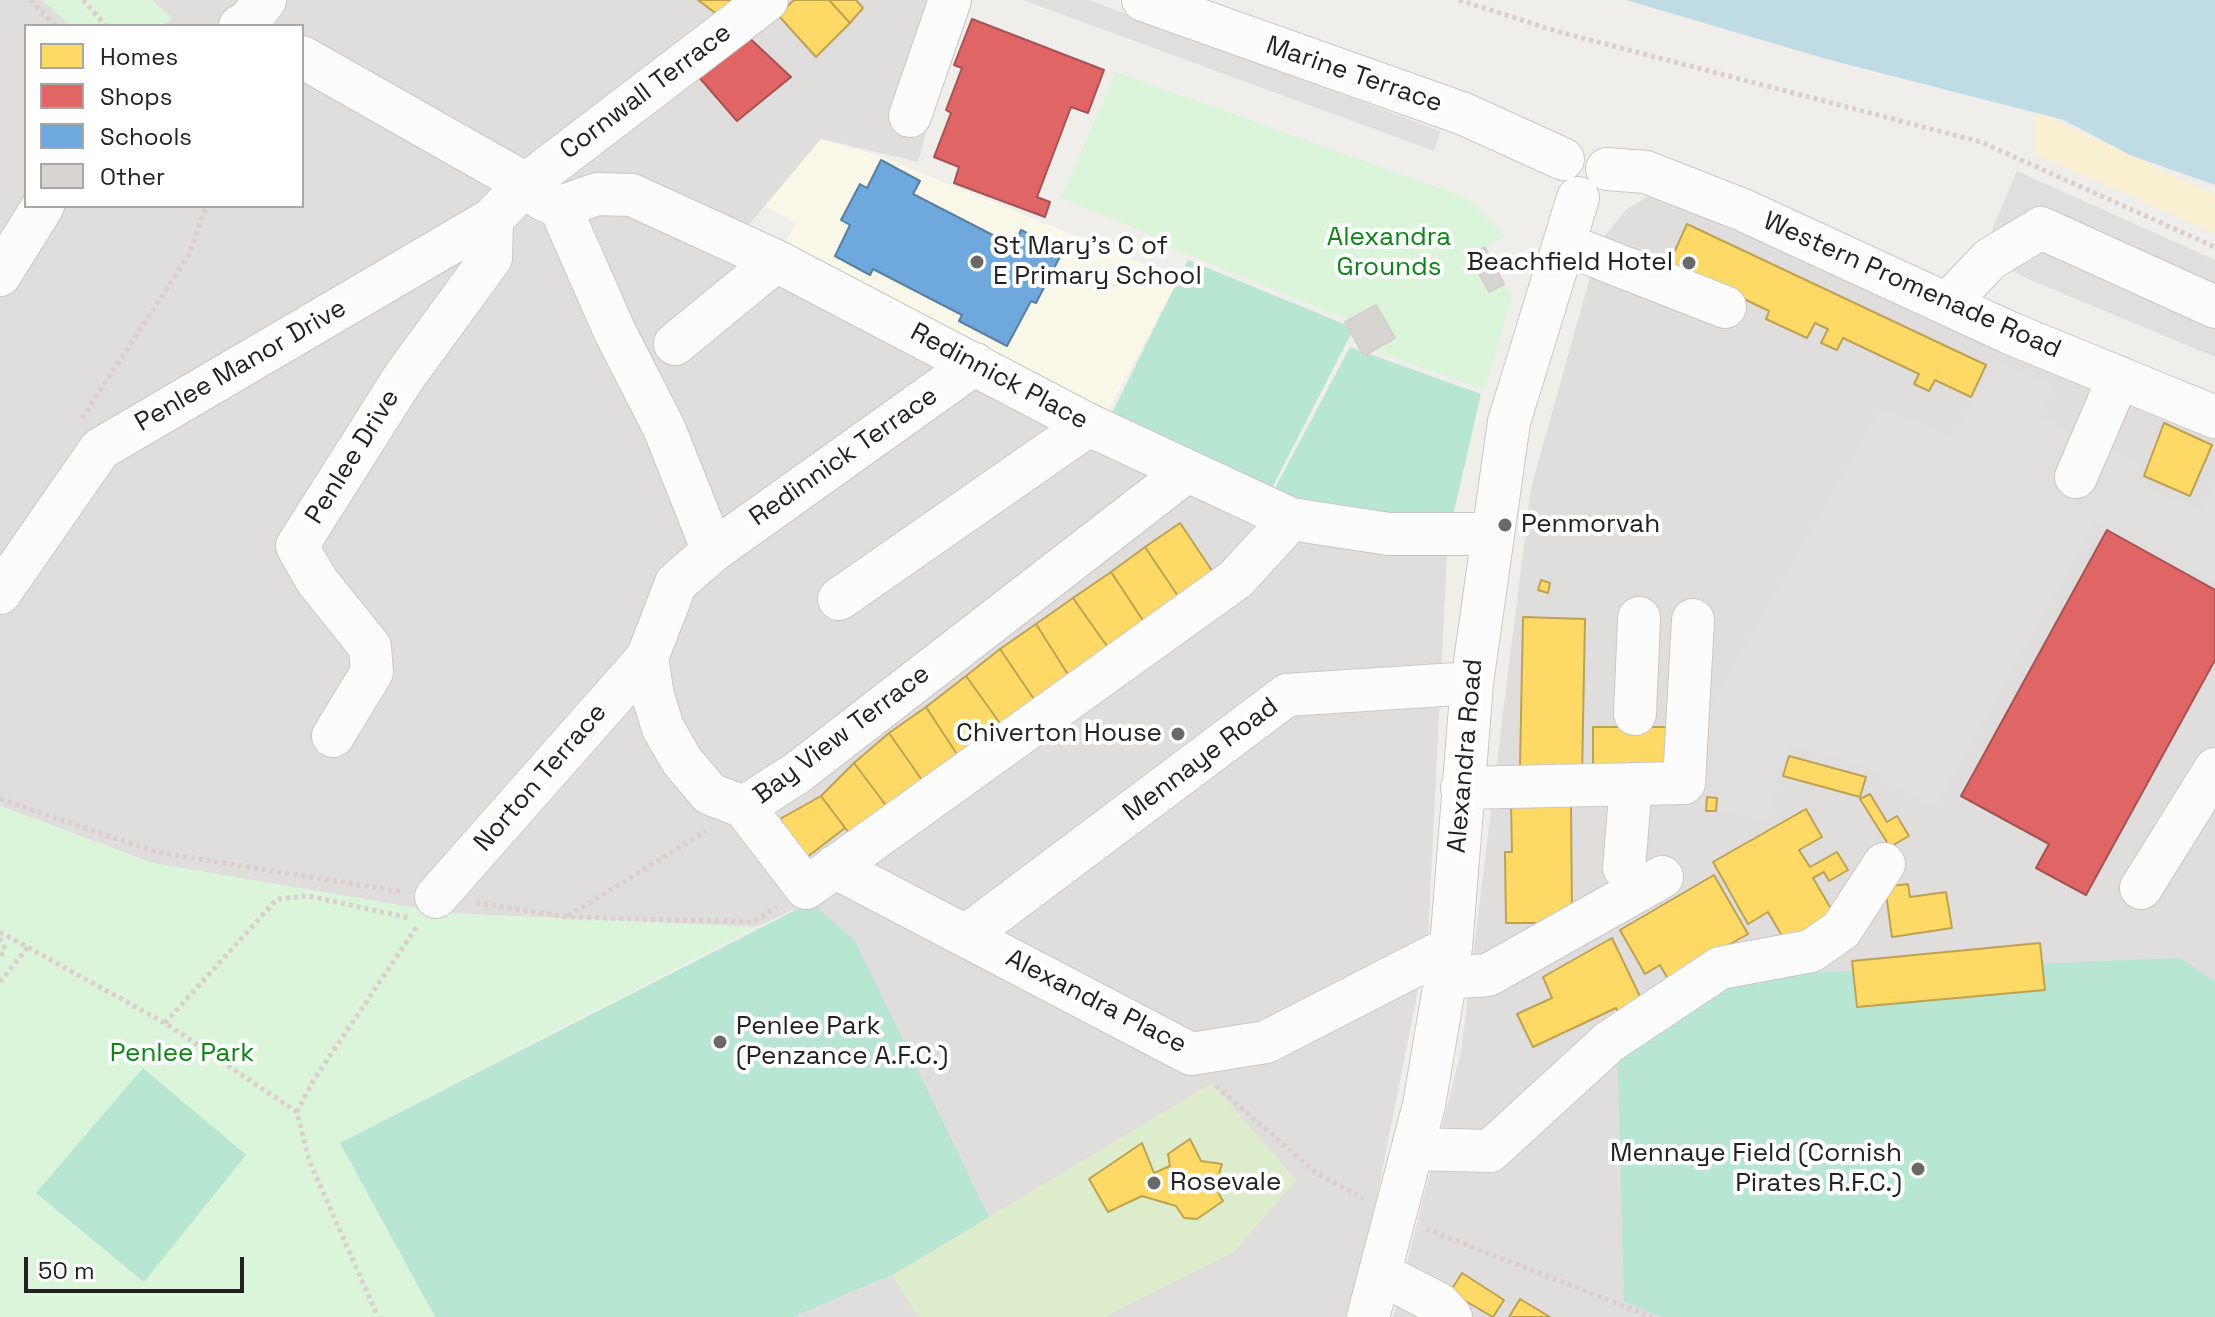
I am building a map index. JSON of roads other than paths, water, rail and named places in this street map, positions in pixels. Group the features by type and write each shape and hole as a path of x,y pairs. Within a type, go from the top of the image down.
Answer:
{"street":[{"name":"Cornwall Terrace","path":"543,195 767,0"},
{"path":"910,116 950,0"},
{"name":"Marine Terrace","path":"1143,0 1464,114 1563,159"},
{"path":"304,58 543,195 664,428 713,551 676,583 647,658"},
{"path":"1575,150 1588,150 1601,158 1607,169 1602,190 1591,197 1578,198 1560,184 1558,167 1563,159 1575,150"},
{"name":"Western Promenade Road","path":"1607,169 1646,172 1743,210 1948,303 2215,417"},
{"name":"Penlee Manor Drive","path":"0,593 100,449 492,219 543,195"},
{"name":"Redinnick Place","path":"543,195 632,195 776,261 1089,425 1291,519 1389,534 1490,534"},
{"name":"Alexandra Road","path":"1368,1317 1413,1149 1448,962 1472,683 1490,534 1509,422 1578,198"},
{"path":"0,275 42,208"},
{"name":"Penlee Drive","path":"333,736 372,672 370,647 317,581 297,546 404,377 491,258 492,219"},
{"path":"1948,303 1990,259 2041,228 2215,307"},
{"path":"1564,244 1725,307"},
{"path":"675,344 776,261"},
{"name":"Redinnick Terrace","path":"713,551 975,364"},
{"path":"2076,477 2119,377"},
{"path":"839,599 1089,425"},
{"name":"Bay View Terrace","path":"647,658 653,696 663,728 682,761 710,794 744,807 797,773 1186,472"},
{"path":"820,878 1236,579 1291,519"},
{"path":"1635,714 1639,618"},
{"path":"1462,788 1684,783 1693,620"},
{"name":"Norton Terrace","path":"436,897 647,658"},
{"path":"1637,664 1690,666"},
{"name":"Mennaye Road","path":"967,935 1287,695 1472,683"},
{"path":"2141,888 2215,769"},
{"path":"1448,962 1488,975 1643,873 1631,784"},
{"name":"Alexandra Place","path":"744,807 820,878 967,935 1191,1054 1266,1042 1448,962"},
{"path":"1413,1149 1490,1151 1609,1042 1720,968 1811,951 1841,930 1884,864"},
{"path":"1381,1274 1439,1304 1451,1317"}],"water":[{"path":"1626,0 2215,0 2215,185 2130,155 2064,120 1830,60"}],"place":[{"name":"St Mary's C of E Primary School","path":"977,262"},
{"name":"Beachfield Hotel","path":"1689,263"},
{"name":"Penmorvah","path":"1505,525"},
{"name":"Chiverton House","path":"1178,734"},
{"name":"Penlee Park (Penzance A.F.C.)","path":"720,1042"},
{"name":"Mennaye Field (Cornish Pirates R.F.C.)","path":"1918,1169"},
{"name":"Rosevale","path":"1154,1183"}],"park label":[{"name":"Alexandra Grounds","path":"1389,253"},
{"name":"Penlee Park","path":"182,1054"}]}
